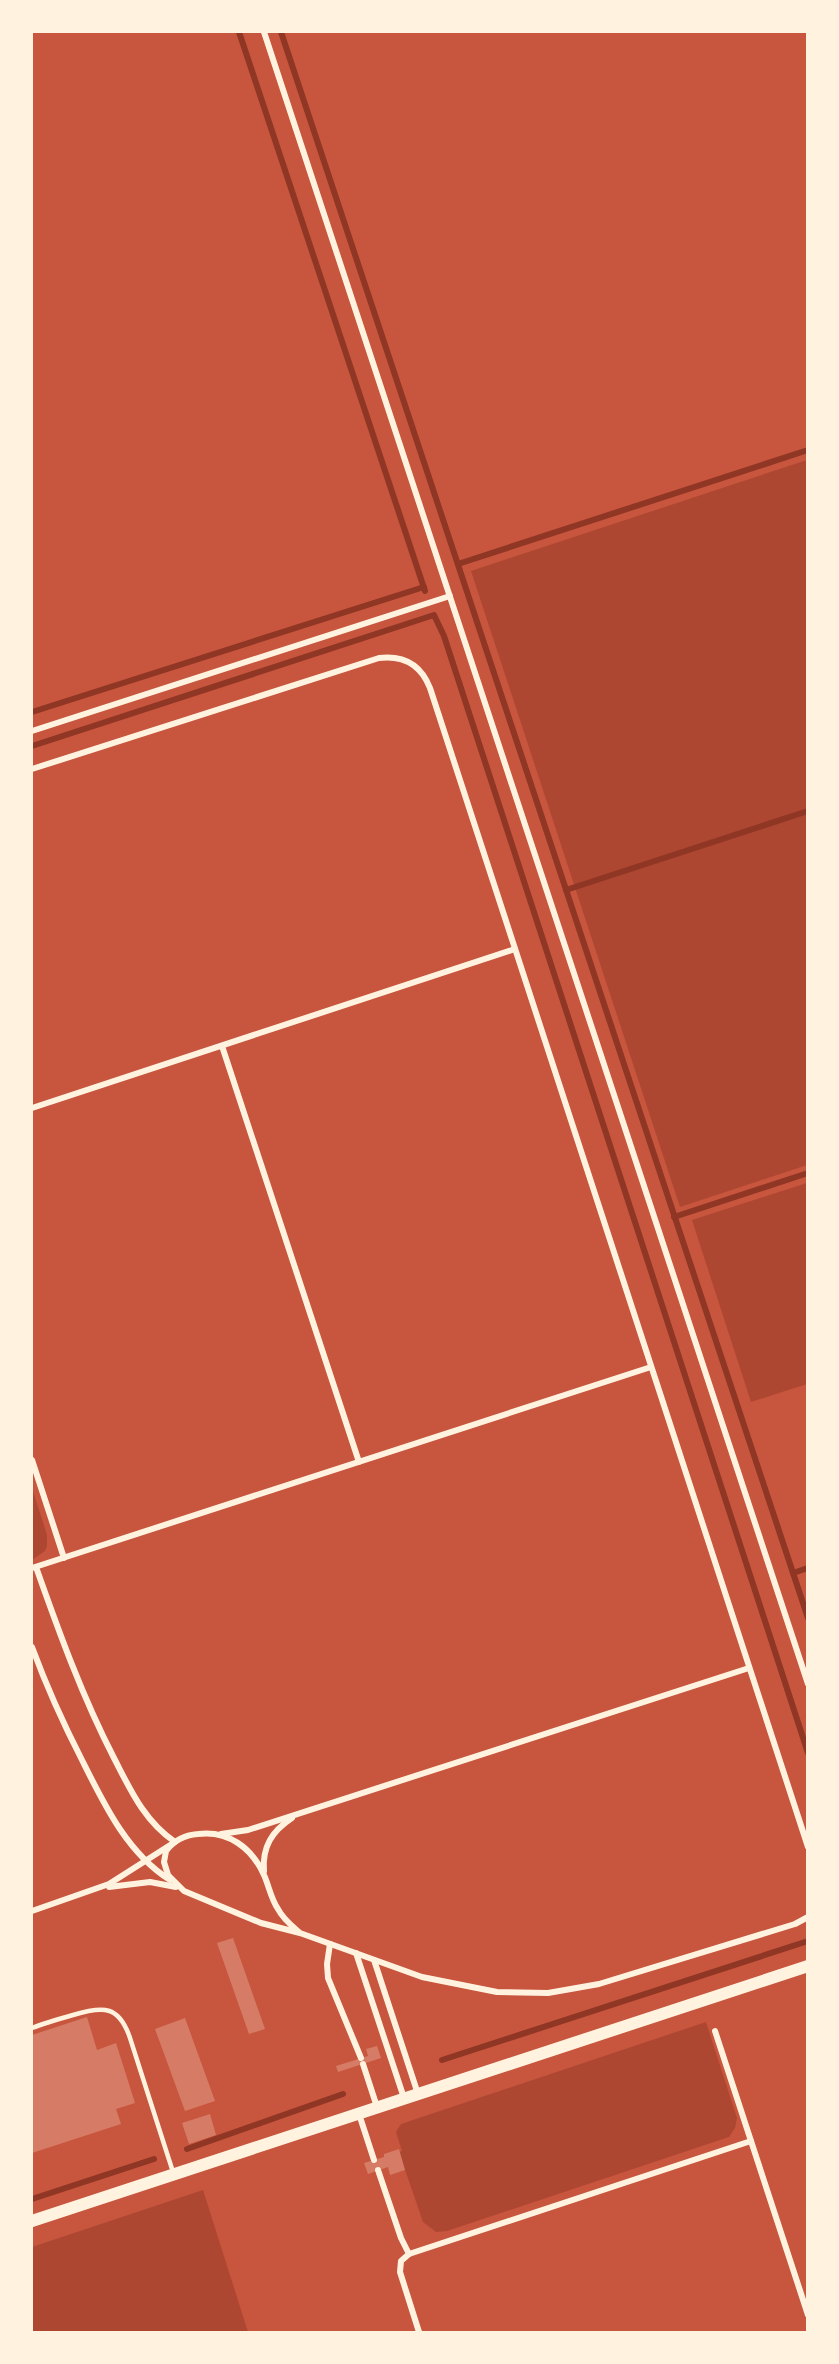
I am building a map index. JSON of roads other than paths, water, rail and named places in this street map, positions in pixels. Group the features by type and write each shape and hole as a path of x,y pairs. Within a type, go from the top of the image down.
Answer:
{"main road":[{"path":"32,2221 807,1966"}],"street":[{"path":"264,32 807,1684"},
{"path":"32,731 450,596"},
{"path":"32,770 369,660 389,657 408,661 422,672 430,688 807,1847"},
{"path":"32,1108 515,949"},
{"path":"222,1046 359,1461"},
{"path":"175,1842 160,1831 141,1809 104,1739 65,1650 34,1568 651,1367"},
{"path":"32,1460 64,1558"},
{"path":"32,1647 62,1719 121,1831 154,1869 184,1891"},
{"path":"91,1892 119,1879 175,1842 193,1834 248,1830 749,1668"},
{"path":"264,1875 263,1857 267,1844 280,1826 300,1813"},
{"path":"214,1834 228,1838 247,1850 257,1861 276,1907 300,1932"},
{"path":"172,1881 165,1869 164,1857 166,1851 175,1842"},
{"path":"32,1911 91,1892 130,1883 150,1882 169,1885 261,1923 300,1932 422,1977 465,1987 514,1994 548,1993 583,1988 795,1924 807,1917"},
{"path":"330,1944 327,1964 328,1978 362,2061 377,2107"},
{"path":"356,1953 404,2099"},
{"path":"374,1960 418,2094"},
{"path":"715,2031 807,2315"},
{"path":"359,2114 374,2160"},
{"path":"420,2332 400,2272 401,2261 409,2254 751,2141"},
{"path":"378,2170 401,2238 409,2254"}],"lane":[{"path":"32,2028 94,2009 110,2010 121,2019 130,2038 174,2174"}],"waterway":[{"path":"239,32 425,591"},
{"path":"281,32 808,1618"},
{"path":"458,564 808,450"},
{"path":"32,712 424,587"},
{"path":"32,746 434,615 444,636 808,1753"},
{"path":"566,890 808,811"},
{"path":"674,1217 808,1173"},
{"path":"793,1573 808,1568"},
{"path":"442,2060 808,1941"},
{"path":"187,2149 343,2094"},
{"path":"32,2199 154,2159"}]}
